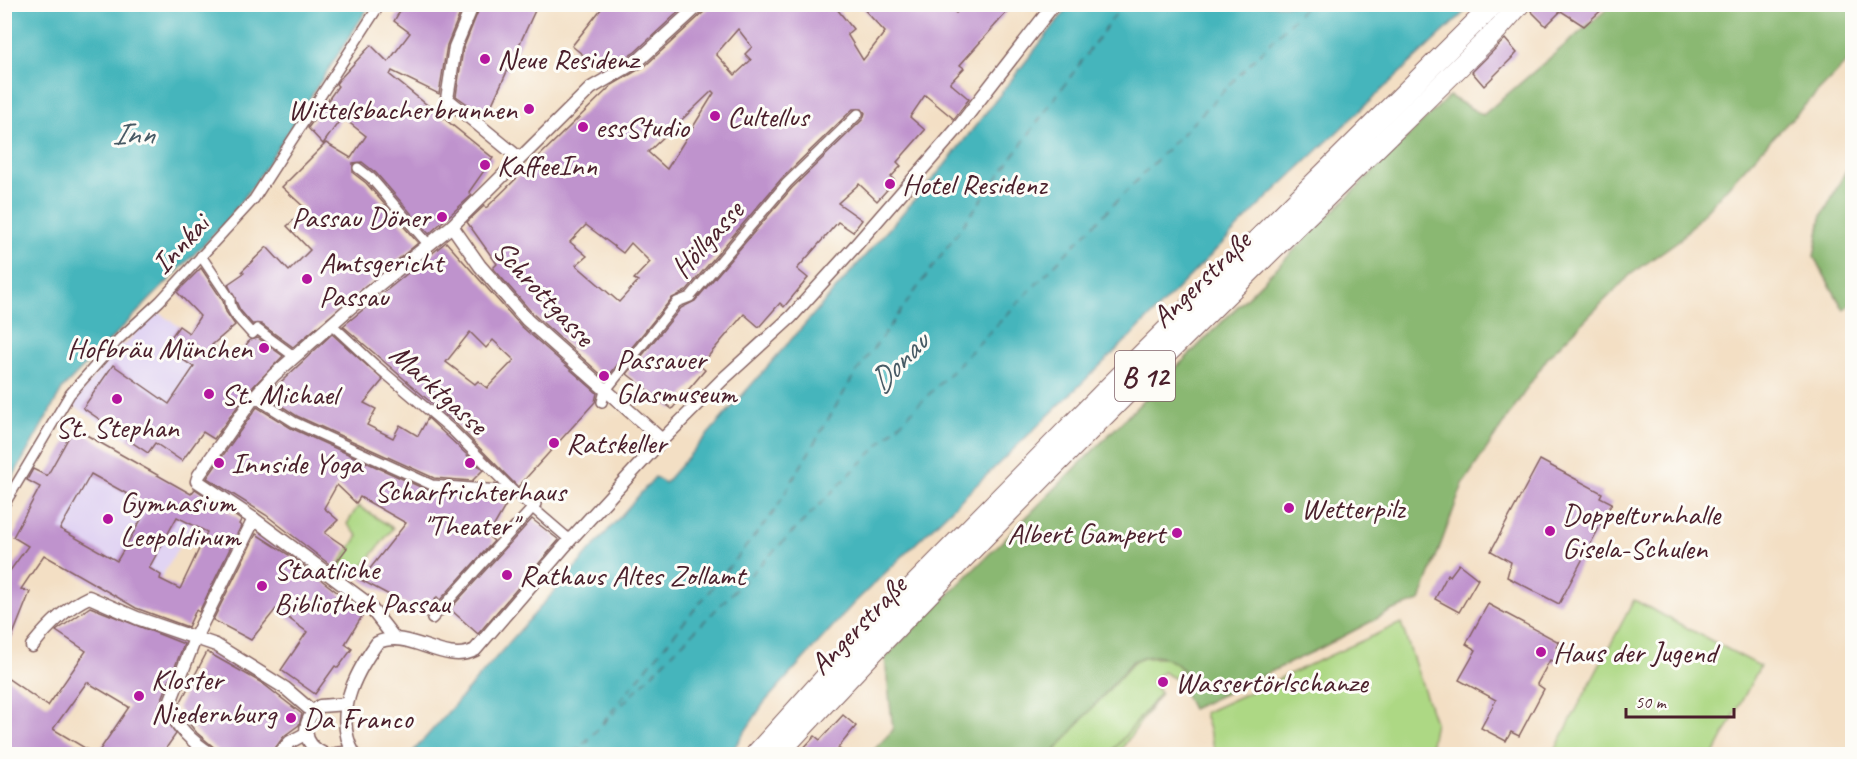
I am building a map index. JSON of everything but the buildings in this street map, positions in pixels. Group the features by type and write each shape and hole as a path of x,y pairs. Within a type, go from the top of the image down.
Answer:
{"main road":[{"name":"Angerstraße","path":"756,754 850,650 1494,4"},
{"name":"Angerstraße","path":"778,754 874,650 1112,408 1489,38 1520,4"}],"street":[{"name":"Innkai","path":"4,506 70,394 119,339 160,301 254,199 380,4"},
{"path":"473,4 453,57 447,99 450,104 519,158"},
{"path":"395,639 366,602 254,519 197,481 254,397 295,357 331,324 452,226 577,101 608,76 639,60 700,4"},
{"path":"336,754 353,753 346,730 346,705 349,690 377,644 395,639 459,655 476,650 570,540 662,440 722,380 791,317 850,252 956,130 1053,4"},
{"name":"Höllgasse","path":"603,397 677,302 690,297 787,183 858,114"},
{"path":"358,168 371,178 429,245"},
{"name":"Schrottgasse","path":"452,226 480,266 527,320 603,397 662,440"},
{"path":"201,256 230,299 230,304 237,316 252,333 257,329 295,357"},
{"name":"Marktgasse","path":"331,324 452,430 513,491 534,506 570,540"},
{"path":"254,397 294,422 432,485 513,491"},
{"path":"432,620 534,506"},
{"path":"211,754 188,739 182,726 170,711 169,705 196,636 254,519"},
{"path":"32,646 41,634 76,603 89,597 137,618 196,636 216,645 285,688 313,712"},
{"path":"324,754 312,746 305,734 308,720 320,706 346,705"},
{"path":"279,754 290,742 305,734"}],"shaded area":[{"path":"159,313 179,326 167,344 179,352 177,356 194,367 169,404 160,398 127,439 72,405 120,344 125,345 148,318 153,318"},
{"name":"Gymnasium Leopoldinum","path":"74,428 205,502 141,612 13,537 40,488 35,485 42,473 47,476"}],"green space":[{"path":"1613,4 1852,5 1852,57 1765,146 1679,240 1630,275 1548,357 1463,484 1420,601 1393,610 1321,648 1192,709 1177,679 1185,671 1179,666 1167,659 1155,656 1133,661 1052,754 870,754 893,730 885,658 1449,96 1483,115"},
{"path":"1852,159 1852,303 1844,310 1814,257 1821,218"},
{"path":"358,506 393,528 355,577 337,567 358,536 347,524"},
{"path":"1634,600 1760,666 1714,754 1553,754"},
{"path":"1401,623 1435,722 1429,754 1216,754 1204,713"},
{"path":"1144,658 1169,658 1184,672 1176,679 1163,672 1152,681 1160,693 1110,754 1053,754 1134,662"},
{"path":"1161,693 1118,754 1111,754 1115,748"}],"water":[{"name":"Inn","path":"5,4 370,5 253,186 221,227 63,388 5,491"},
{"name":"Donau","path":"1070,5 1472,5 1266,199 1136,331 853,604 764,703 730,754 411,754 655,477 665,483 944,166"}],"ferry route":[{"path":"602,723 774,512 853,377 1123,4"},
{"path":"573,754 953,370 1308,4"},
{"path":"577,754 590,739"}],"place":[{"name":"Neue Residenz","path":"485,59"},
{"name":"Wittelsbacherbrunnen","path":"529,109"},
{"name":"Cultellus","path":"715,116"},
{"name":"essStudio","path":"583,127"},
{"name":"KaffeeInn","path":"485,165"},
{"name":"Hotel Residenz","path":"890,184"},
{"name":"Passau Döner","path":"442,217"},
{"name":"Amtsgericht Passau","path":"307,279"},
{"name":"Hofbräu München","path":"264,348"},
{"name":"Passauer Glasmuseum","path":"604,376"},
{"name":"St. Michael","path":"209,394"},
{"name":"St. Stephan","path":"117,399"},
{"name":"Ratskeller","path":"554,443"},
{"name":"Innside Yoga","path":"219,463"},
{"name":"Scharfrichterhaus \"Theater\"","path":"470,463"},
{"name":"Wetterpilz","path":"1289,508"},
{"name":"Gymnasium Leopoldinum","path":"108,519"},
{"name":"Doppelturnhalle Gisela-Schulen","path":"1550,531"},
{"name":"Albert Gampert","path":"1177,533"},
{"name":"Rathaus Altes Zollamt","path":"507,575"},
{"name":"Staatliche Bibliothek Passau","path":"262,586"},
{"name":"Haus der Jugend","path":"1541,652"},
{"name":"Wassertörlschanze","path":"1163,682"},
{"name":"Kloster Niedernburg","path":"139,696"},
{"name":"Da Franco","path":"291,718"}]}
